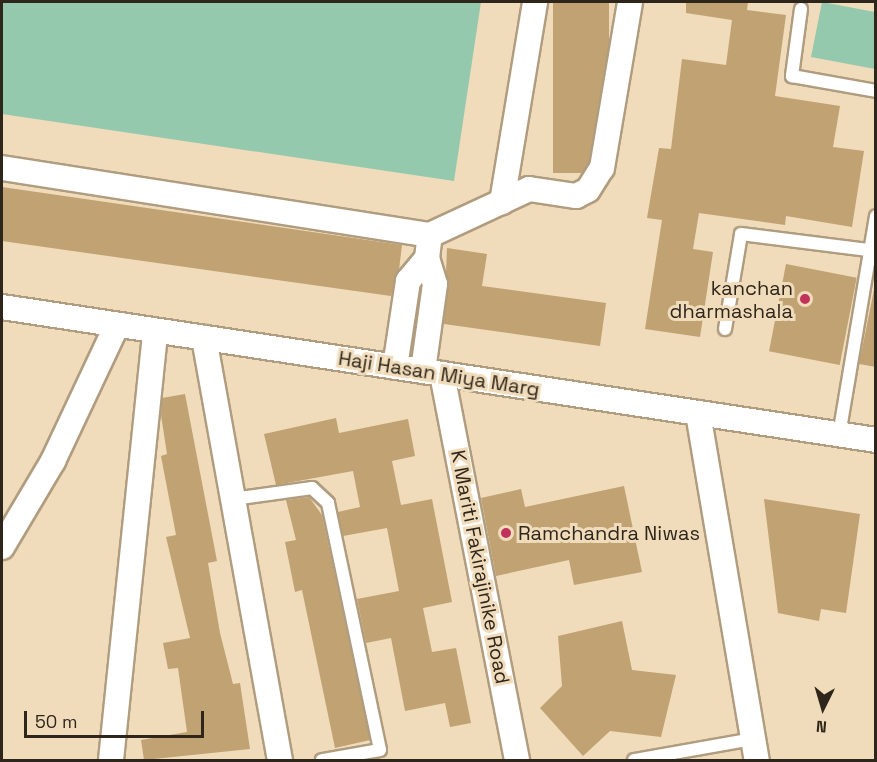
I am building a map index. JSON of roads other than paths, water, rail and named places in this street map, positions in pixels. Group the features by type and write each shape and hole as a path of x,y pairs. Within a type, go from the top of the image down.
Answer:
{"street":[{"path":"502,202 535,2"},
{"path":"395,367 408,281 428,247 502,202 529,189 576,196 588,190 598,175 630,2"},
{"path":"2,168 428,247"},
{"name":"K Mariti Fakirajinike Road","path":"428,247 435,284 432,373 517,760"},
{"name":"Haji Hasan Miya Marg","path":"2,308 876,441"},
{"path":"2,547 53,461 117,325"},
{"path":"111,760 155,331"},
{"path":"204,338 280,760"},
{"path":"698,413 755,750"}],"lane":[{"path":"801,9 792,76 876,91"},
{"path":"839,435 873,252 876,216"},
{"path":"725,329 741,234 873,252"},
{"path":"233,499 312,488 328,502 380,750 322,760"},
{"path":"634,760 755,750"}],"place":[{"name":"kanchan dharmashala","path":"805,299"},
{"name":"Ramchandra Niwas","path":"506,533"}]}
